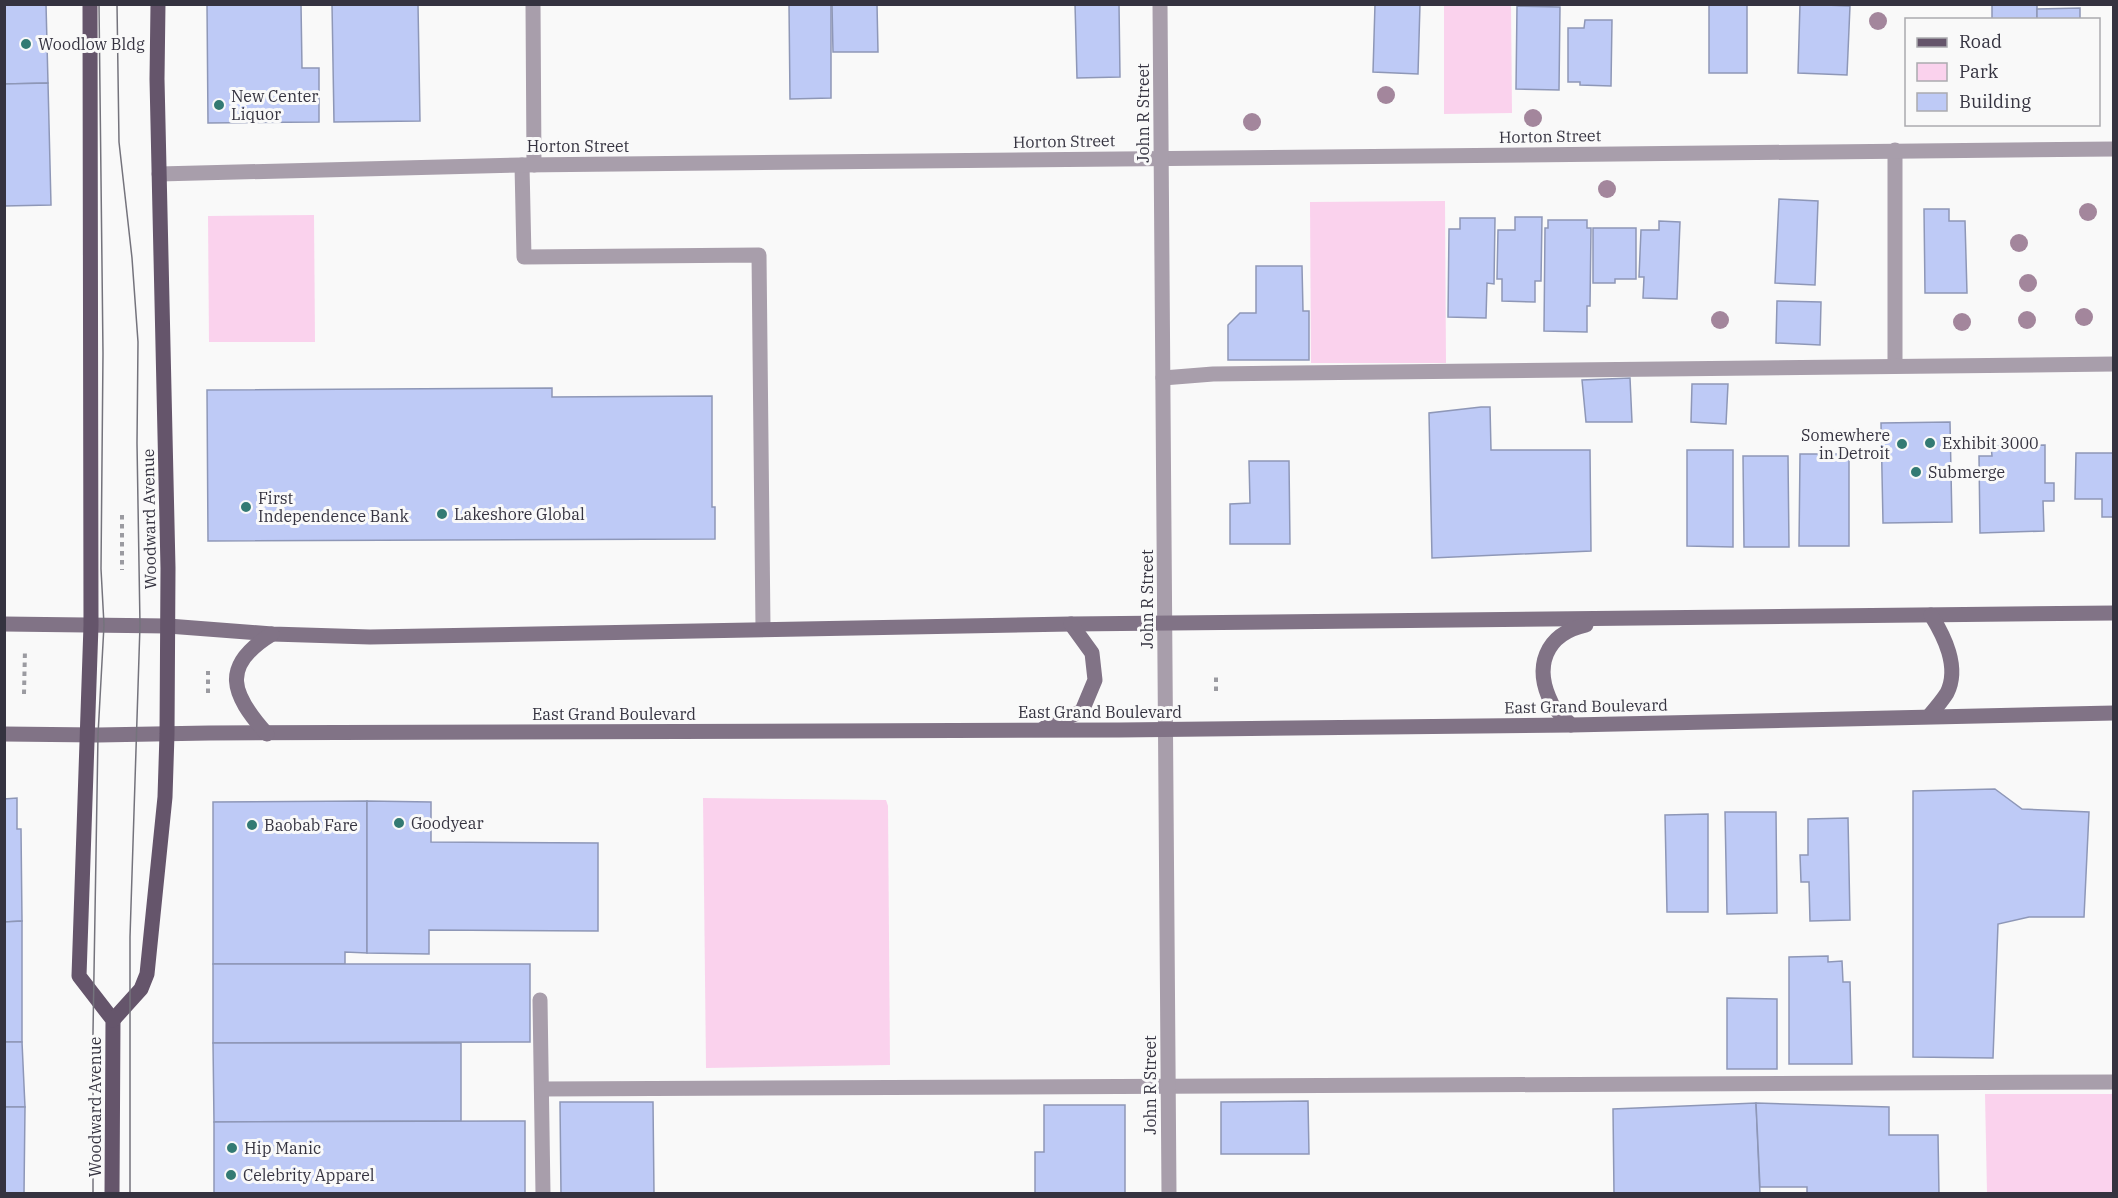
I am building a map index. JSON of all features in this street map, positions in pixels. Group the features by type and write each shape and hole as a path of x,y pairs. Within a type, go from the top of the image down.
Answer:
{"main road":[{"name":"Woodward Avenue","path":"90,4 91,625 79,976 112,1020 112,1194"},
{"name":"Woodward Avenue","path":"112,1020 141,989 147,974 165,797 168,568 157,79 158,4"},
{"path":"4,624 168,626 272,634 370,637 468,637 763,628 2114,613"},
{"path":"1929,716 1948,691 1951,667 1947,641 1931,615"},
{"path":"1571,725 1553,706 1544,685 1543,665 1552,642 1569,629 1609,619"},
{"path":"1039,730 1082,711 1095,680 1092,654 1071,624"},
{"path":"267,734 249,714 239,697 236,683 238,667 247,654 272,634"},
{"name":"East Grand Boulevard","path":"4,734 1166,730 1571,725 2114,713"}],"street":[{"path":"532,4 524,257 759,255 763,628"},
{"name":"John R Street","path":"1160,4 1169,1194"},
{"name":"Horton Street","path":"159,174 528,165 2114,148"},
{"path":"1894,366 1895,150"},
{"path":"1163,378 1213,374 2114,364"},
{"path":"540,1000 543,1194"},
{"path":"542,1089 2114,1082"}],"path":[{"path":"122,515 122,570"},
{"path":"24,694 25,650"},
{"path":"208,671 208,693"},
{"path":"1216,674 1216,691"}],"green space":[{"path":"1444,5 1511,5 1512,113 1444,114"},
{"path":"1445,201 1446,363 1311,363 1310,202"},
{"path":"314,215 315,342 209,342 208,216"},
{"path":"703,798 886,800 888,806 890,1065 706,1068"},
{"path":"1985,1094 2113,1094 2113,1193 1987,1193"}],"building":[{"name":"Woodlow Bldg","path":"4,4 46,4 48,83 4,84"},
{"path":"207,4 301,4 302,68 319,68 319,122 208,123"},
{"path":"332,4 418,4 420,121 334,122"},
{"path":"789,4 831,4 831,98 790,99"},
{"path":"832,4 877,4 878,52 833,52"},
{"path":"1075,4 1119,4 1120,77 1077,78"},
{"path":"1375,4 1420,4 1418,74 1373,72"},
{"path":"1709,4 1747,4 1747,73 1709,73"},
{"path":"1800,4 1850,6 1847,75 1798,73"},
{"path":"1992,4 2037,4 2037,18 1992,18"},
{"path":"1517,6 1560,7 1559,90 1516,89"},
{"path":"2080,8 2080,18 2037,18 2037,9"},
{"path":"1585,20 1612,20 1611,86 1580,85 1580,82 1568,82 1568,28 1584,28"},
{"path":"48,83 51,205 4,206 4,84"},
{"path":"1779,199 1818,201 1815,285 1775,283"},
{"path":"1924,209 1949,209 1949,221 1965,221 1967,293 1925,293"},
{"path":"1515,217 1542,217 1541,281 1535,281 1535,302 1502,301 1502,279 1497,279 1498,230 1515,230"},
{"path":"1460,218 1495,218 1494,284 1487,283 1486,318 1448,317 1449,229 1460,229"},
{"path":"1548,220 1587,220 1587,228 1591,228 1590,306 1587,306 1587,332 1544,331 1545,228 1548,228"},
{"path":"1659,221 1680,222 1677,299 1643,298 1644,277 1639,277 1641,230 1659,230"},
{"path":"1593,228 1636,228 1636,279 1615,279 1615,283 1593,283"},
{"path":"1256,266 1302,266 1303,311 1309,311 1309,360 1228,360 1228,325 1240,313 1256,313"},
{"path":"1777,301 1821,302 1820,345 1776,343"},
{"path":"1630,378 1632,422 1586,422 1582,380"},
{"path":"1692,384 1728,384 1726,424 1691,422"},
{"path":"552,388 552,397 712,396 712,507 715,507 715,539 208,541 207,390"},
{"path":"1490,407 1491,450 1590,450 1591,551 1432,558 1429,413"},
{"name":"Submerge","path":"1950,422 1952,522 1883,523 1881,423"},
{"path":"2045,445 2045,483 2054,483 2054,501 2043,501 2044,531 1980,533 1979,456 1992,456 1991,446"},
{"path":"1687,450 1733,450 1733,547 1687,546"},
{"path":"2076,453 2114,453 2114,517 2102,517 2102,499 2075,499"},
{"path":"1800,454 1849,454 1849,546 1799,546"},
{"path":"1743,456 1788,456 1789,547 1744,547"},
{"path":"1249,461 1289,461 1290,544 1230,544 1230,504 1250,503"},
{"path":"1995,789 2022,809 2089,812 2084,917 2029,917 1998,924 1993,1058 1913,1057 1913,791"},
{"path":"17,798 17,829 21,829 22,921 4,922 4,799"},
{"path":"367,801 367,953 345,952 345,964 213,964 213,802"},
{"path":"367,801 431,802 431,842 598,843 598,931 429,930 429,954 367,953"},
{"path":"1725,812 1776,812 1777,913 1727,914"},
{"path":"1708,814 1708,912 1667,912 1665,815"},
{"path":"1848,818 1850,920 1810,921 1809,882 1801,882 1800,855 1808,855 1808,819"},
{"path":"22,921 22,1042 4,1042 4,922"},
{"path":"1828,956 1828,962 1842,961 1843,982 1850,982 1852,1064 1789,1064 1789,957"},
{"path":"213,964 530,964 530,1042 213,1043"},
{"path":"1727,998 1777,999 1777,1069 1727,1069"},
{"path":"4,1042 22,1042 25,1107 4,1107"},
{"path":"213,1043 461,1043 461,1121 214,1122"},
{"path":"1308,1101 1309,1154 1221,1154 1221,1102"},
{"path":"560,1102 653,1102 654,1194 561,1194"},
{"path":"1756,1103 1760,1194 1614,1194 1613,1109"},
{"path":"1756,1103 1889,1107 1889,1135 1938,1135 1939,1194 1807,1194 1807,1187 1760,1187"},
{"path":"1044,1105 1125,1105 1125,1194 1035,1194 1035,1152 1044,1152"},
{"path":"4,1107 25,1107 24,1194 4,1194"},
{"path":"525,1121 525,1194 214,1194 214,1122"}],"tram line":[{"path":"93,1194 98,735 104,625 101,569 103,353 99,4"},
{"path":"117,4 119,142 132,258 138,342 140,625 130,937 130,1194"}],"place":[{"name":"Woodlow Bldg","path":"26,44"},
{"name":"New Center Liquor","path":"219,105"},
{"name":"Exhibit 3000","path":"1930,443"},
{"name":"Somewhere in Detroit","path":"1902,444"},
{"name":"Submerge","path":"1916,472"},
{"name":"First Independence Bank","path":"246,507"},
{"name":"Lakeshore Global","path":"442,514"},
{"name":"Goodyear","path":"399,823"},
{"name":"Baobab Fare","path":"252,825"},
{"name":"Hip Manic","path":"232,1148"},
{"name":"Celebrity Apparel","path":"231,1175"}]}
